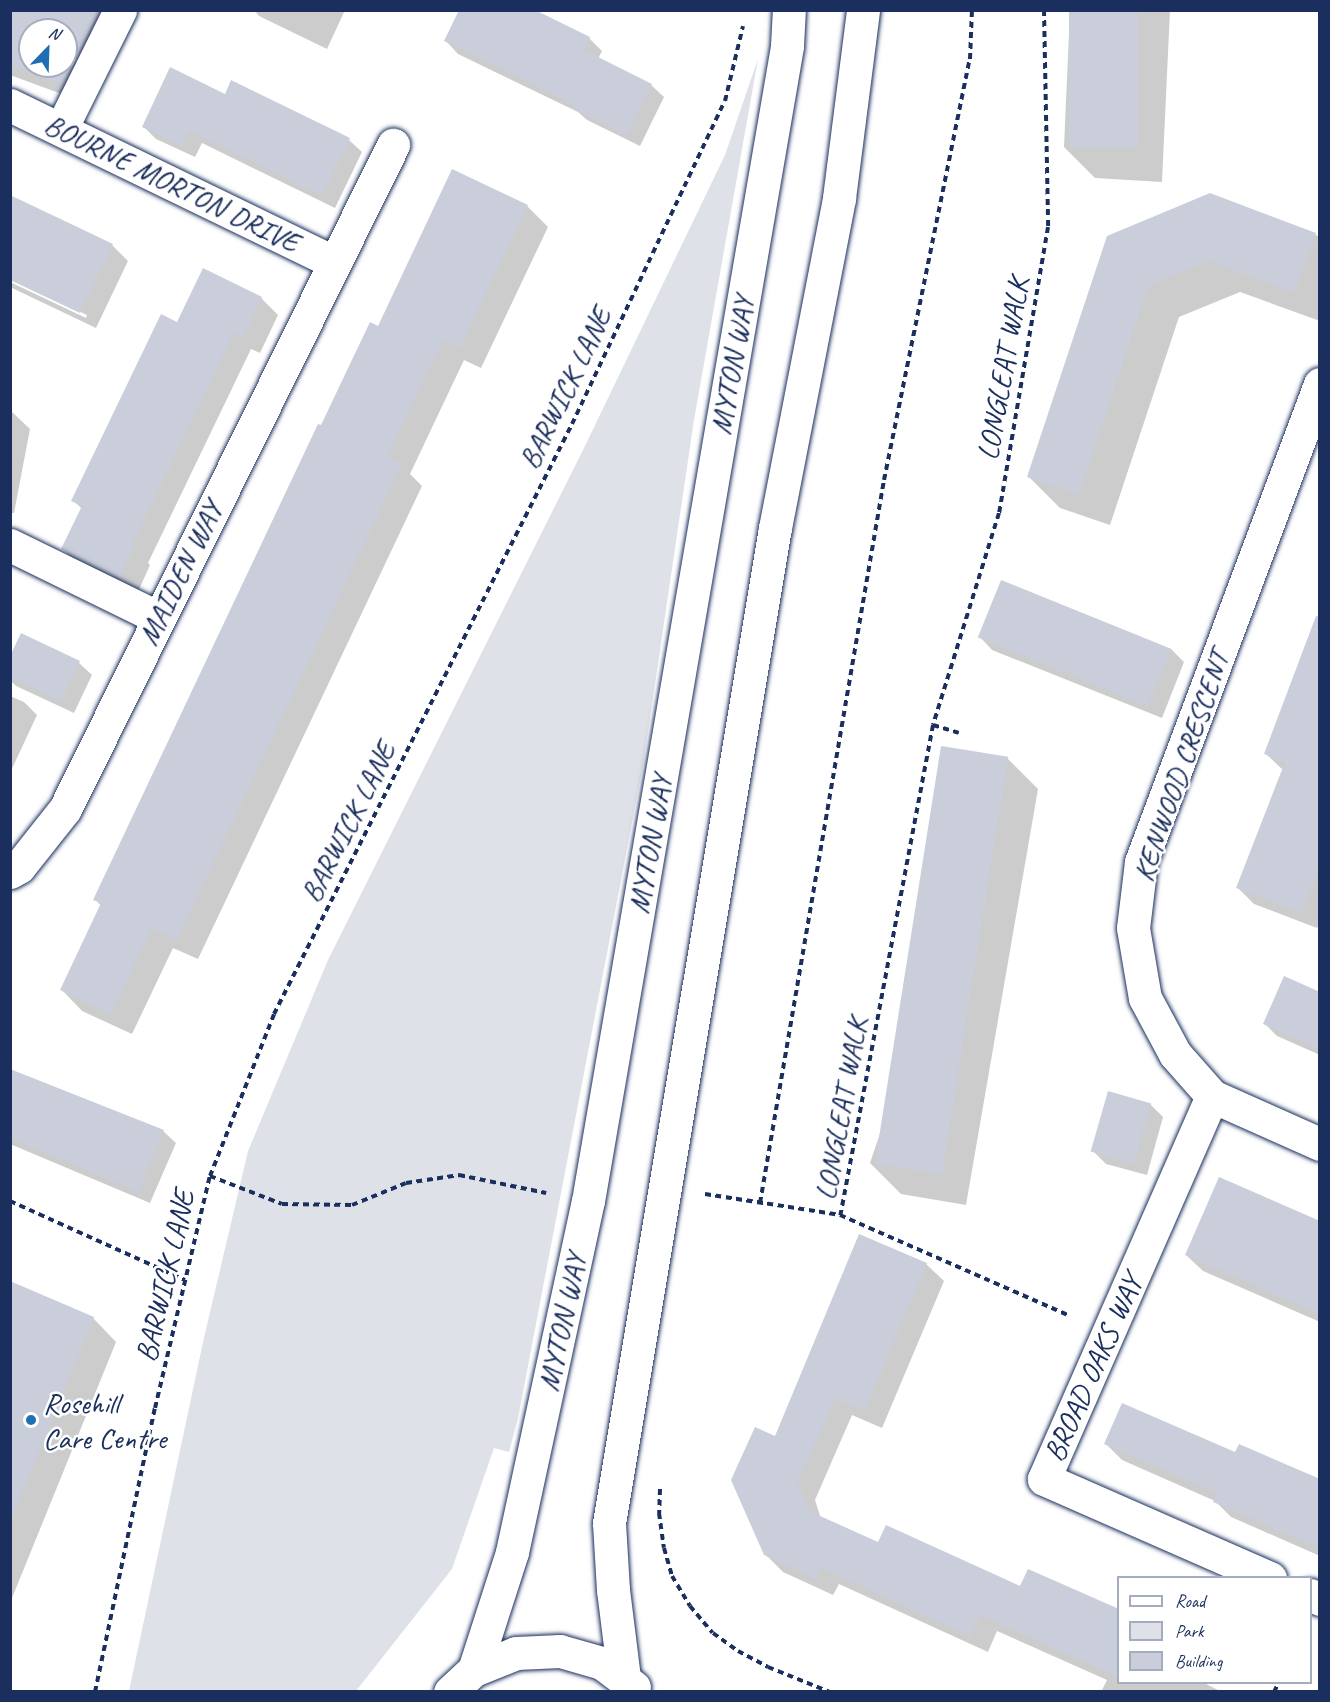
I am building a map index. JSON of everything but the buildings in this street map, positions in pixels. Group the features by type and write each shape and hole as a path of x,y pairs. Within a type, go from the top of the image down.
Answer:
{"street":[{"path":"61,129 120,10"},
{"name":"MYTON WAY","path":"474,1670 512,1552 588,1201 787,46 789,10"},
{"path":"636,1688 613,1590 609,1523 640,1327 667,1188 775,528 839,198 863,10"},
{"name":"BOURNE MORTON DRIVE","path":"10,105 333,262"},
{"name":"MAIDEN WAY","path":"10,872 19,867 65,809 333,262 393,145"},
{"name":"KENWOOD CRESCENT","path":"1320,384 1141,861 1132,928 1145,998 1175,1054 1212,1096 1320,1144"},
{"path":"10,545 159,618"},
{"name":"BROAD OAKS WAY","path":"1212,1096 1044,1479 1265,1576"},
{"path":"450,1692 474,1670 516,1653 560,1651 602,1664 636,1688"}],"path":[{"path":"760,1203 884,480 970,59 972,10"},
{"name":"LONGLEAT WALK","path":"1044,10 1048,226 999,513 933,725 840,1215 1108,1333"},
{"name":"BARWICK LANE","path":"95,1692 210,1176 274,1014 567,434 725,101 744,22"},
{"path":"933,725 958,732"},
{"path":"210,1176 282,1204 352,1205 406,1183 459,1175 588,1201"},
{"path":"667,1188 840,1215"},
{"path":"10,1201 185,1280"},
{"path":"664,1548 672,1576 690,1606 713,1633 768,1666 830,1692"}],"green space":[{"path":"758,59 694,420 643,765 518,1418 509,1452 494,1448 452,1569 356,1691 129,1691 203,1342 248,1151 328,960 584,448 725,155"}],"place":[{"name":"Rosehill Care Centre","path":"31,1420"}]}
